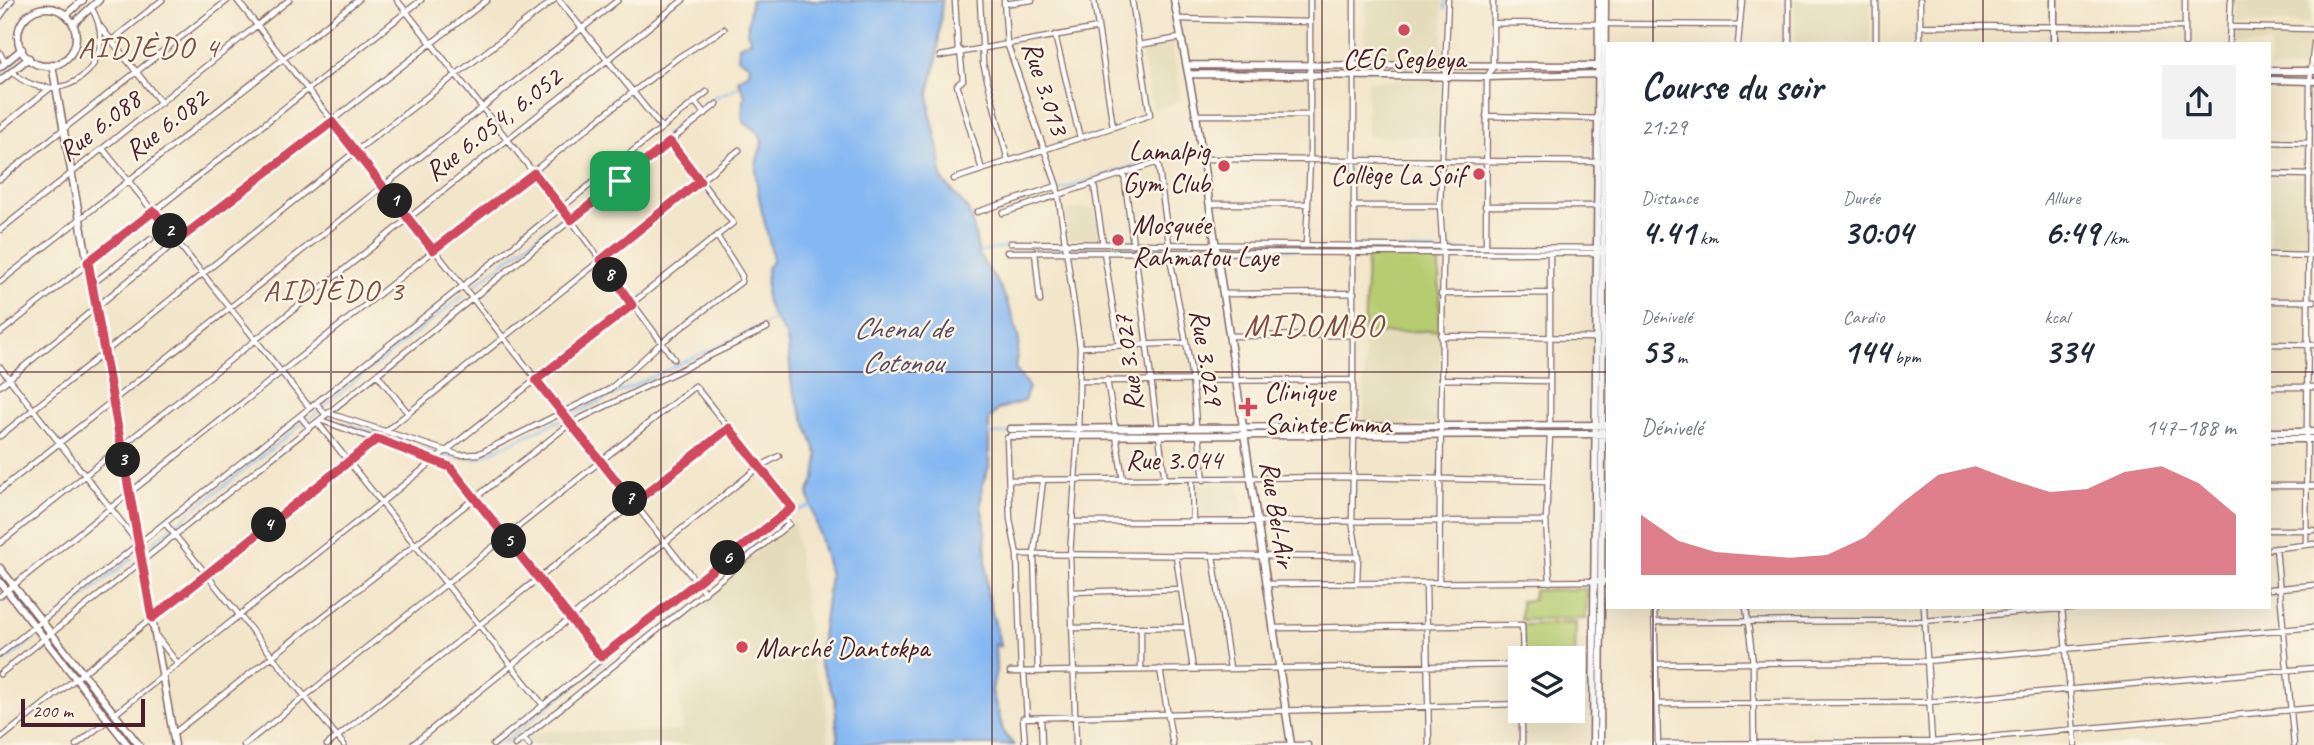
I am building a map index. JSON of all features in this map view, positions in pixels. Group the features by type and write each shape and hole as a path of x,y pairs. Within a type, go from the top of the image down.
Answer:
{"main road":[{"path":"35,0 37,10"},
{"path":"46,0 47,8"},
{"path":"66,15 83,0"},
{"path":"73,24 99,0"},
{"name":"Rue Bel-Air","path":"1174,0 1180,38 1190,74 1291,745"},
{"path":"1599,0 1604,66 1600,745"},
{"path":"1602,22 1605,0"},
{"path":"2054,0 2054,42"},
{"path":"47,8 66,15 76,34 74,48 66,59 52,65 41,65 29,58 22,49 19,36 21,26 37,10 47,8"},
{"path":"2,65 22,49"},
{"path":"0,81 29,58"},
{"path":"52,65 53,88 88,262 175,745"},
{"path":"1188,65 1604,66"},
{"path":"2271,71 2312,71"},
{"path":"1190,74 1487,77 1604,75"},
{"path":"2271,80 2312,80"},
{"path":"1353,430 1441,424 1602,425"},
{"path":"1010,435 1115,427 1353,430 1438,435 1602,434"},
{"path":"1078,431 1159,436 1199,435 1244,429"},
{"path":"2271,432 2311,436"},
{"path":"2271,439 2311,436"},
{"path":"0,568 139,745"},
{"path":"1593,745 1601,581"},
{"path":"0,582 128,745"}],"street":[{"path":"0,17 12,0"},
{"path":"111,41 162,0"},
{"path":"0,179 228,0"},
{"path":"237,0 705,593"},
{"name":"Rue 6.088","path":"0,230 289,0"},
{"name":"Rue 6.082","path":"0,282 358,0"},
{"path":"397,0 571,220 674,359"},
{"path":"0,333 421,0"},
{"path":"0,386 177,241 487,0"},
{"path":"0,436 455,74 556,0 662,128"},
{"path":"0,490 618,0"},
{"name":"Rue 6.054, 6.052","path":"0,543 683,0"},
{"path":"955,0 963,80 957,85 982,170"},
{"path":"980,0 981,46 1009,161"},
{"path":"1004,2 1031,0"},
{"path":"1094,0 1113,127"},
{"path":"954,179 1150,115 1132,0"},
{"path":"1306,245 1310,160 1310,0"},
{"path":"1354,0 1352,521 1358,557 1357,583"},
{"path":"1439,582 1438,435 1441,424 1443,253 1440,246 1440,205 1448,0"},
{"path":"1486,246 1487,77 1493,67 1493,0"},
{"path":"1738,42 1742,0"},
{"path":"1789,0 1789,42"},
{"path":"1876,0 1876,42"},
{"path":"1920,0 1920,42"},
{"path":"2185,0 2185,42"},
{"path":"2229,42 2231,0"},
{"name":"Rue 3.013","path":"1004,2 1007,43 1057,187 1080,347 1070,555 1076,745"},
{"path":"91,8 99,25 161,103"},
{"path":"1177,19 1310,22"},
{"path":"1493,23 1738,25"},
{"path":"0,128 53,88 75,82 89,70 101,44 99,25"},
{"path":"1920,26 2185,27"},
{"path":"2231,27 2314,29"},
{"path":"940,56 981,46 1098,28"},
{"path":"0,596 633,92 679,57 724,29"},
{"path":"1055,35 1080,138"},
{"path":"1139,45 1180,38"},
{"path":"2306,544 2305,485 2311,436 2312,256 2309,143 2314,43"},
{"path":"0,53 2,65"},
{"path":"12,72 29,84 53,88"},
{"path":"0,674 142,562 170,529 310,408 662,128 696,104 707,92"},
{"path":"696,104 704,113"},
{"path":"0,654 139,544 170,529 318,421 717,104"},
{"path":"1196,115 1310,115"},
{"path":"1486,116 1603,119"},
{"path":"115,714 733,223 670,142"},
{"path":"2271,142 2309,143"},
{"path":"103,149 310,408"},
{"path":"385,431 739,150"},
{"path":"1202,159 1603,162"},
{"path":"1003,212 1158,162 1169,244"},
{"path":"2271,174 2311,171"},
{"path":"1124,174 1133,244"},
{"path":"1094,184 1102,244"},
{"path":"976,212 1057,187"},
{"path":"1210,204 1308,204"},
{"path":"1353,206 1440,205"},
{"path":"1485,206 1604,206"},
{"path":"317,404 326,413 445,451 467,456 478,454 610,389 661,343 741,282 742,276 717,236"},
{"path":"92,284 151,239"},
{"path":"1010,243 1169,244 1217,248 1550,255 1603,250"},
{"path":"1007,252 1169,251 1306,245 1354,250 1486,246 1603,250"},
{"name":"Rue 3.027","path":"1135,251 1149,344 1157,427"},
{"name":"Rue 3.029","path":"1169,251 1184,343 1194,382 1196,427"},
{"path":"1035,252 1040,301"},
{"path":"1104,252 1119,345"},
{"path":"1550,255 1550,424"},
{"path":"2271,255 2312,256"},
{"path":"1224,294 1354,293"},
{"path":"1441,294 1551,293"},
{"path":"2271,301 2311,301"},
{"path":"173,734 570,423 767,328"},
{"path":"1230,335 1353,335"},
{"path":"1441,336 1602,338"},
{"path":"1080,347 1184,343"},
{"path":"2271,344 2311,345"},
{"path":"0,366 139,544"},
{"path":"377,374 408,413"},
{"path":"1441,379 1550,381"},
{"path":"1107,380 1115,427"},
{"path":"1079,381 1353,380"},
{"path":"244,745 695,386 792,508 493,745"},
{"path":"2271,387 2311,387"},
{"path":"300,417 308,426"},
{"path":"318,421 436,458 450,467 601,657"},
{"path":"318,421 543,705"},
{"path":"327,745 729,428"},
{"path":"1010,435 1011,522 1017,554 1027,718"},
{"path":"1116,435 1123,480"},
{"name":"Rue 3.029","path":"1199,435 1205,480"},
{"path":"1550,435 1546,521 1550,582"},
{"name":"Rue 3.027","path":"1159,436 1165,480"},
{"path":"0,739 377,439"},
{"path":"412,745 572,620 759,467 779,456"},
{"name":"Rue 3.044","path":"1009,480 1252,480 1352,477 1548,481"},
{"path":"1038,672 1034,555 1043,480"},
{"path":"1192,480 1193,522"},
{"path":"2271,486 2314,486"},
{"path":"515,745 789,524 782,516"},
{"path":"1072,522 1546,521"},
{"path":"170,529 344,745"},
{"path":"2271,530 2314,530"},
{"path":"2294,745 2273,549 2314,544"},
{"path":"1017,554 1358,557"},
{"path":"1176,556 1193,669"},
{"path":"1213,556 1230,668"},
{"path":"1268,584 1601,581"},
{"path":"1426,583 1429,745"},
{"path":"2271,589 2314,585"},
{"path":"1071,592 1181,589"},
{"path":"1654,609 1658,745 1932,744 2314,708"},
{"path":"1746,609 1753,663 1754,744"},
{"path":"1924,609 1932,744"},
{"path":"1655,622 1924,621 2051,609"},
{"path":"2062,609 2072,690 2075,745"},
{"path":"1275,628 1522,625 1523,646"},
{"path":"1141,627 1141,670"},
{"path":"1072,628 1187,627"},
{"path":"1657,664 1926,661 2314,627"},
{"path":"155,634 178,664"},
{"path":"1010,673 1508,665"},
{"path":"1657,704 1929,702 2314,668"},
{"path":"1160,669 1173,745"},
{"path":"1025,745 1023,718 1508,705"},
{"path":"1041,718 1042,745"},
{"path":"76,745 108,720"},
{"path":"1522,723 1522,745"},
{"path":"524,738 529,745"},
{"path":"1243,745 1308,745"}],"shaded area":[{"name":"CEG Segbeya","path":"1366,0 1442,0 1443,61 1365,59"},
{"path":"1795,0 1870,0 1870,42 1795,42"},
{"path":"2236,0 2310,0 2310,23 2237,23"},
{"path":"2235,31 2309,31 2309,66 2306,69 2271,69 2271,42 2235,42"},
{"path":"1172,43 1181,101 1153,110 1141,49"},
{"path":"1367,80 1439,80 1443,83 1441,137 1367,136"},
{"path":"2271,177 2309,178 2309,248 2306,251 2271,251"},
{"path":"1095,209 1100,238 1068,239 1065,210"},
{"path":"1416,330 1440,330 1439,424 1364,424 1364,334 1416,333"},
{"path":"1239,483 1244,517 1196,518 1197,484"},
{"name":"Marché Dantokpa","path":"794,521 813,670 825,692 829,745 530,745 526,740 539,731 683,731 671,624"}],"green space":[{"path":"1367,256 1439,257 1440,330 1364,334"},
{"path":"1587,589 1586,619 1521,620 1521,601 1533,600 1534,590"},
{"path":"1576,623 1575,646 1523,646 1522,625"}],"water":[{"name":"Chenal de Cotonou","path":"751,0 942,0 937,60 929,92 942,179 969,211 969,216 975,217 972,221 979,255 1001,288 1013,316 1019,341 1015,368 1029,388 1024,401 999,409 989,419 989,467 982,486 981,506 985,524 987,591 1000,644 1000,647 995,644 996,670 992,691 1004,734 1014,745 838,745 835,699 819,661 830,575 808,493 815,478 818,456 792,387 787,337 771,313 766,299 767,268 773,260 757,179 756,164 762,141 742,117 745,95 738,80 749,73 750,65 738,58 739,46 751,40 747,32"}],"waterway":[{"path":"1445,0 1445,9"},
{"path":"0,74 19,59"},
{"path":"1222,70 1306,69"},
{"path":"1315,70 1351,69"},
{"path":"1357,69 1430,71"},
{"path":"1197,70 1216,70"},
{"path":"568,213 713,98 738,87"},
{"path":"1060,190 1188,148"},
{"path":"973,217 1055,192"},
{"path":"470,289 562,217"},
{"path":"980,252 1005,247 1063,247"},
{"path":"1069,247 1204,248"},
{"path":"1223,249 1440,250"},
{"path":"1453,250 1465,251"},
{"path":"324,406 464,295"},
{"path":"569,416 777,318"},
{"path":"143,550 319,411"},
{"path":"329,418 437,454"},
{"path":"444,456 476,459 560,420"},
{"path":"1380,430 1438,430"},
{"path":"1452,430 1583,431"},
{"path":"1082,432 1102,431"},
{"path":"985,434 1075,432"},
{"path":"702,584 795,511 815,505"},
{"path":"50,625 132,558"},
{"path":"501,745 697,588"},
{"path":"0,665 37,636"}],"place":[{"name":"CEG Segbeya","path":"1404,30"},
{"name":"Lamalpig Gym Club","path":"1224,166"},
{"name":"Collège La Soif","path":"1479,174"},
{"name":"Mosquée Rahmatou Laye","path":"1118,240"},
{"name":"Clinique Sainte Emma","path":"1248,407"},
{"name":"Marché Dantokpa","path":"742,647"}],"district":[{"name":"AIDJÈDO 4","path":"149,47"},
{"name":"AIDJÈDO 3","path":"334,290"},
{"name":"MIDOMBO","path":"1314,325"}],"route":[{"path":"332,122 433,250 534,173 571,220 620,181 670,142 700,181 601,260 632,305 536,380 634,503 729,428 792,508 601,657 450,467 443,462 377,439 152,618 88,262 154,211 177,241 332,122"}]}
